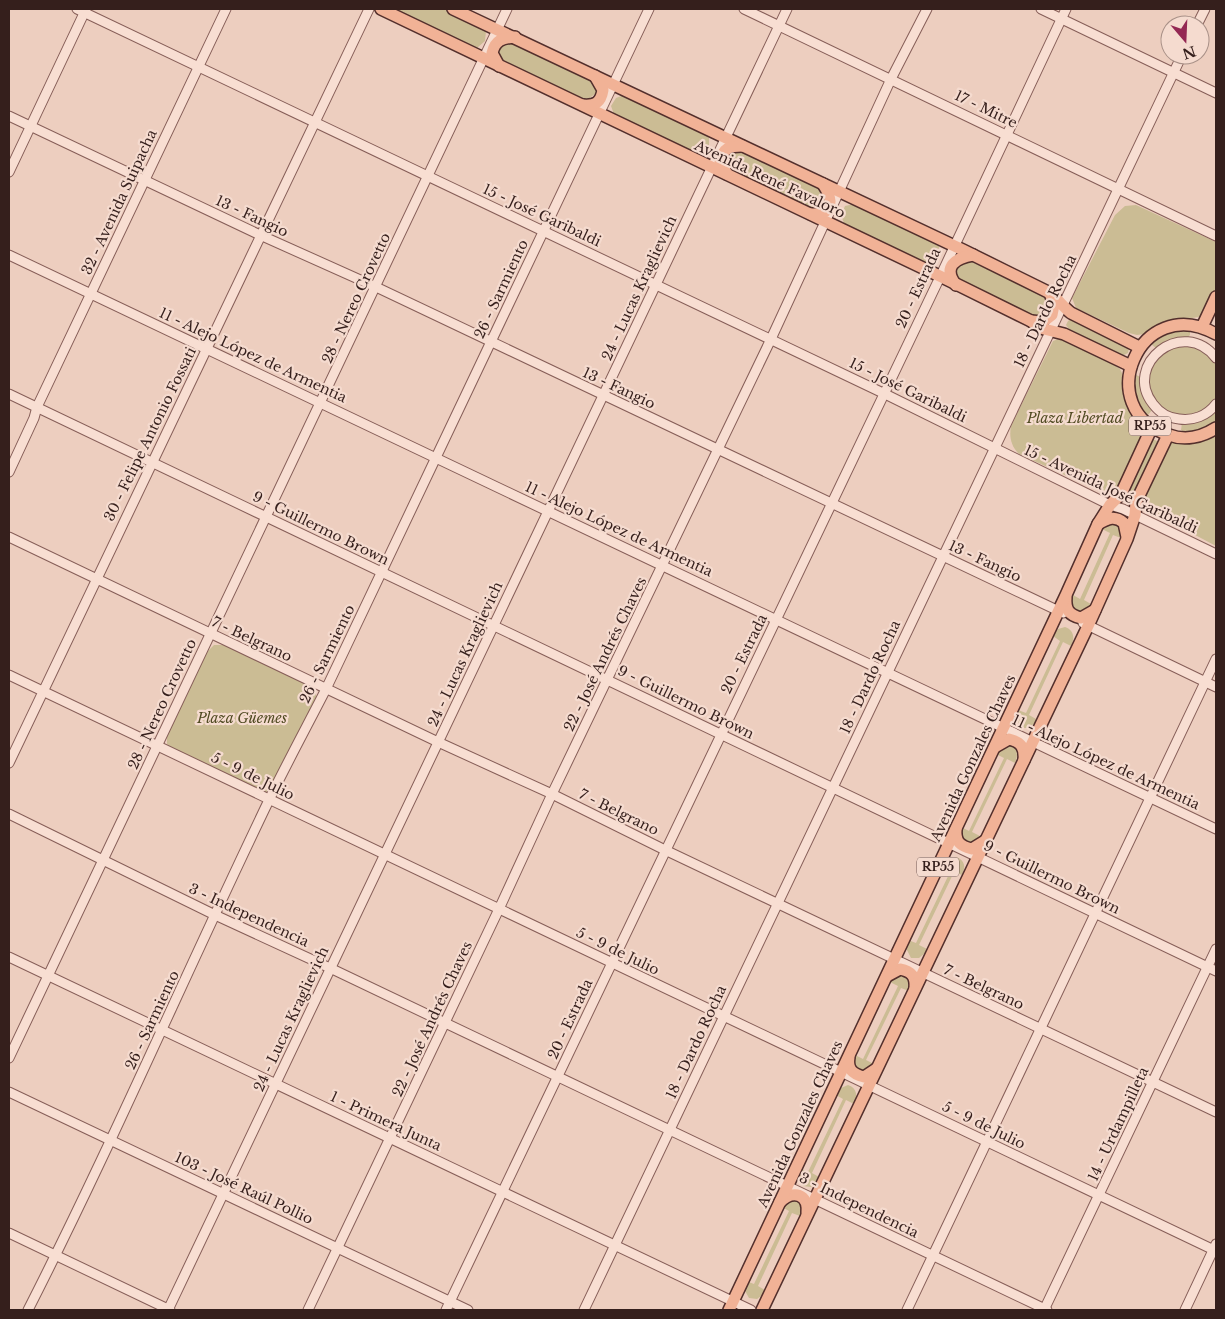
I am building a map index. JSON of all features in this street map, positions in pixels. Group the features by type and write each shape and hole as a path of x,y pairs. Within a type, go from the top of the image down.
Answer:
{"main road":[{"name":"Avenida René Favaloro","path":"381,9 1031,321 1040,328 1064,334 1131,366"},
{"name":"Avenida René Favaloro","path":"453,9 1050,293 1062,307 1071,313 1139,348"},
{"path":"499,66 492,53 494,46 498,40 515,37"},
{"path":"581,105 591,106 598,103 602,97 604,90 594,75"},
{"path":"728,175 720,162 722,154 726,148 744,146"},
{"path":"809,214 825,212 829,206 831,198 823,184"},
{"path":"956,285 951,279 950,272 953,263 961,258 973,255"},
{"path":"1031,321 1043,322 1052,315 1054,305 1050,293"},
{"path":"1202,327 1216,298"},
{"name":"RP55","path":"1216,336 1202,327 1185,325 1172,326 1152,335 1139,348 1131,366 1129,387 1131,399 1143,419 1152,427 1168,435 1186,438 1198,437 1216,428"},
{"name":"Avenida Gonzales Chaves","path":"731,1306 1059,611 1098,524 1110,505 1121,494 1152,427"},
{"name":"RP55","path":"762,1310 1096,610 1127,539 1136,514 1136,502 1168,435"},
{"path":"1098,524 1111,517 1118,518 1124,523 1127,530 1127,539"},
{"path":"1066,595 1065,605 1068,612 1074,616 1081,618 1096,610"},
{"path":"994,747 1009,739 1016,740 1022,745 1024,762"},
{"path":"956,828 958,843 965,848 972,849 985,841"},
{"path":"886,977 900,969 906,970 913,974 916,981 915,989"},
{"path":"849,1055 848,1064 850,1071 857,1075 864,1077 877,1068"},
{"path":"780,1202 792,1194 798,1195 806,1200 808,1206 807,1215"}],"street":[{"name":"32 - Avenida Suipacha","path":"9,472 34,418 37,407 226,9"},
{"name":"30 - Felipe Antonio Fossati","path":"9,763 369,9"},
{"name":"28 - Nereo Crovetto","path":"9,1058 507,9"},
{"name":"26 - Sarmiento","path":"28,1310 111,1140 270,800 326,689 648,9"},
{"name":"17 - Mitre","path":"744,9 1216,236"},
{"name":"24 - Lucas Kraglievich","path":"169,1310 787,9"},
{"name":"22 - José Andrés Chaves","path":"308,1310 552,794 719,449 891,79 927,9"},
{"path":"1041,9 1216,93"},
{"name":"20 - Estrada","path":"448,1306 830,503 940,277 1066,9"},
{"name":"15 - José Garibaldi","path":"83,10 771,339 994,448"},
{"path":"9,172 83,10"},
{"name":"18 - Dardo Rocha","path":"584,1310 1178,65"},
{"name":"13 - Fangio","path":"9,116 260,236 376,287 603,396 719,449 1216,687"},
{"name":"11 - Alejo López de Armentia","path":"9,255 1216,829"},
{"path":"1194,343 1202,327"},
{"path":"1210,350 1216,336"},
{"path":"1216,358 1210,350 1201,345 1178,342 1168,345 1154,356 1147,368 1146,374 1146,388 1150,400 1159,411 1175,419 1186,420 1196,418 1206,414 1216,405"},
{"name":"Avenida René Favaloro","path":"1139,348 1154,356"},
{"name":"Avenida René Favaloro","path":"1131,366 1146,374"},
{"name":"9 - Guillermo Brown","path":"9,394 1212,969"},
{"name":"32 - Avenida Suipacha","path":"9,458 29,417 37,407"},
{"name":"Avenida Gonzales Chaves","path":"1152,427 1159,411"},
{"path":"1168,435 1175,419"},
{"name":"15 - Avenida José Garibaldi","path":"994,448 1110,505 1136,514 1216,554"},
{"name":"7 - Belgrano","path":"9,537 326,689 552,794 665,850 1216,1112"},
{"path":"907,1310 1216,658"},
{"name":"5 - 9 de Julio","path":"9,675 1099,1196 1215,1249"},
{"name":"3 - Independencia","path":"9,814 215,915 558,1076 1046,1310"},
{"name":"14 - Urdampilleta","path":"1046,1310 1153,1082 1212,969 1216,949"},
{"name":"1 - Primera Junta","path":"9,957 615,1245 731,1306 751,1310"},
{"name":"103 - José Raúl Pollio","path":"9,1092 338,1248 448,1306 468,1310"},
{"path":"9,1232 169,1310"},
{"path":"1185,1310 1215,1249"}],"green space":[{"path":"391,9 444,9 481,26 486,31 485,41 477,48 471,48"},
{"path":"512,41 592,79 597,88 596,93 587,100 582,100 502,62 498,51 503,44"},
{"path":"624,95 705,134 709,138 709,148 700,155 695,155 615,117 611,106 616,98"},
{"path":"739,149 819,187 824,196 823,202 815,209 809,209 730,171 726,160 727,155"},
{"path":"854,204 934,242 939,246 938,257 930,264 924,264 845,226 841,215 845,206"},
{"path":"1136,205 1216,242 1216,292 1204,314 1199,317 1170,321 1144,334 1137,335 1076,308 1072,298 1115,215 1125,206"},
{"path":"968,260 1048,298 1050,309 1044,316 1036,319 959,282 955,271 957,266"},
{"path":"1071,319 1129,348 1128,353 1122,356 1069,329 1066,325"},
{"path":"1190,330 1190,335 1187,338 1171,341 1157,349 1151,344 1162,334"},
{"name":"Plaza Libertad","path":"1063,339 1120,369 1144,434 1118,490 1110,494 1106,494 1019,454 1011,441 1011,426 1053,341"},
{"name":"Plaza Libertad","path":"1178,346 1195,348 1206,352 1211,355 1216,367 1216,400 1203,412 1187,417 1173,414 1160,407 1154,400 1148,383 1149,375 1156,361 1162,355"},
{"name":"Plaza Libertad","path":"1136,375 1141,377 1152,410 1148,415 1139,408 1133,377"},
{"path":"1216,412 1216,423 1204,429 1185,433 1181,430 1182,423"},
{"path":"1216,430 1216,546 1146,509 1141,502 1170,443"},
{"name":"Plaza Libertad","path":"1153,439 1159,442 1131,502 1127,502 1124,496"},
{"path":"1118,520 1123,534 1121,538 1113,535 1084,600 1091,604 1083,614 1073,611 1070,600 1073,595 1080,599 1110,533 1102,529 1104,526"},
{"path":"1065,627 1073,635 1071,646 1063,642 1029,715 1036,719 1035,723 1028,728 1021,728 1017,724 1016,719 1018,710 1026,713 1060,641 1053,636 1058,629"},
{"name":"Plaza Güemes","path":"214,645 225,645 312,686 316,692 316,698 273,787 267,793 173,750 167,744 167,735 206,653"},
{"path":"1005,745 1012,745 1015,749 1017,755 1015,763 1007,759 972,832 980,836 979,839 974,843 964,845 959,831 961,827 969,831 1004,758 996,754"},
{"path":"952,857 959,858 963,862 962,875 954,872 919,945 927,949 925,953 919,958 911,958 906,948 908,940 916,943 951,870 943,866"},
{"path":"905,973 911,983 909,991 901,988 866,1060 874,1064 872,1068 858,1073 853,1060 855,1055 863,1059 898,986 890,982 892,978"},
{"path":"848,1085 856,1093 854,1104 846,1100 812,1173 819,1177 818,1181 811,1187 803,1186 798,1176 800,1168 808,1172 843,1099 836,1095 841,1088"},
{"path":"790,1198 800,1201 802,1212 800,1216 792,1213 758,1286 765,1290 764,1294 757,1299 749,1298 744,1289 746,1281 754,1284 789,1211 782,1207"}]}
